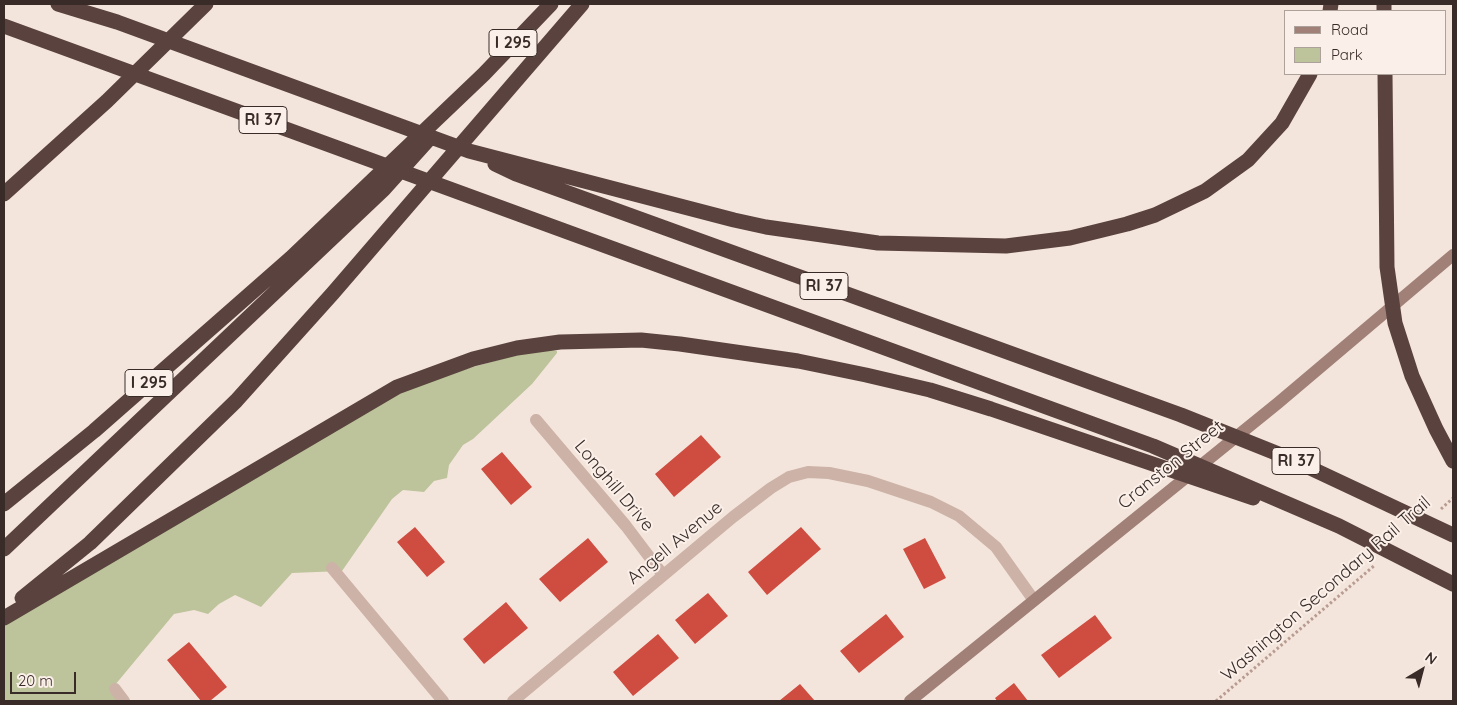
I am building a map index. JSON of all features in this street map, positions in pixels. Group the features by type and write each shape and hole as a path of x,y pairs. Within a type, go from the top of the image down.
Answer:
{"highway":[{"name":"RI 37","path":"58,4 117,22 469,151 526,178 1181,415 1291,458 1453,535"},
{"path":"74,4 117,22"},
{"path":"7,191 107,101 204,4"},
{"name":"I 295","path":"4,504 94,432 284,264 484,74 551,4"},
{"path":"4,613 90,543 236,401 333,293 582,4"},
{"name":"RI 37","path":"4,26 1153,446 1339,526 1453,584"},
{"path":"4,34 85,56"},
{"path":"4,549 384,189 439,129 484,74"},
{"path":"469,151 692,210 766,227 878,243 980,247 1006,246 1070,238 1127,224 1179,204 1205,191 1248,160 1265,143 1296,102 1310,75"},
{"path":"1385,75 1387,267 1394,322 1412,376 1453,461"},
{"path":"4,618 397,387 473,359 517,348 552,343 602,340 680,344 798,361 866,375 930,390 991,409 1339,526"}],"street":[{"name":"Cranston Street","path":"910,701 1033,599 1278,402 1453,255"},
{"name":"Longhill Drive","path":"536,420 626,526 663,575"},
{"name":"Angell Avenue","path":"512,701 733,517 771,488 789,477 808,472 829,472 884,486 931,502 959,516 981,532 996,547 1033,599"},
{"path":"332,568 443,701"},
{"path":"115,689 124,701"}],"path":[{"name":"Washington Secondary Rail Trail","path":"1438,511 1453,498"},
{"name":"Washington Secondary Rail Trail","path":"1216,701 1379,562"}],"green space":[{"path":"547,349 557,351 557,353 532,384 473,439 463,445 449,465 447,478 434,481 424,492 403,490 392,499 342,571 292,573 261,607 235,595 219,604 208,614 194,610 174,614 115,685 125,701 4,701 4,620 413,384 512,356"}],"building":[{"path":"701,435 721,457 674,497 655,474"},
{"path":"502,452 532,487 511,505 481,469"},
{"path":"415,527 445,562 427,577 397,542"},
{"path":"801,527 821,549 767,595 748,572"},
{"path":"588,538 608,562 560,602 539,579"},
{"path":"925,538 946,578 924,589 903,549"},
{"path":"708,593 728,616 695,644 675,620"},
{"path":"506,602 528,628 484,664 463,639"},
{"path":"886,614 904,637 859,673 840,651"},
{"path":"1095,615 1112,638 1059,678 1041,655"},
{"path":"658,634 679,658 633,696 613,672"},
{"path":"189,642 227,687 210,701 201,701 167,660"},
{"path":"1014,683 1028,701 997,701 995,698"},
{"path":"800,684 815,701 779,701"}]}
